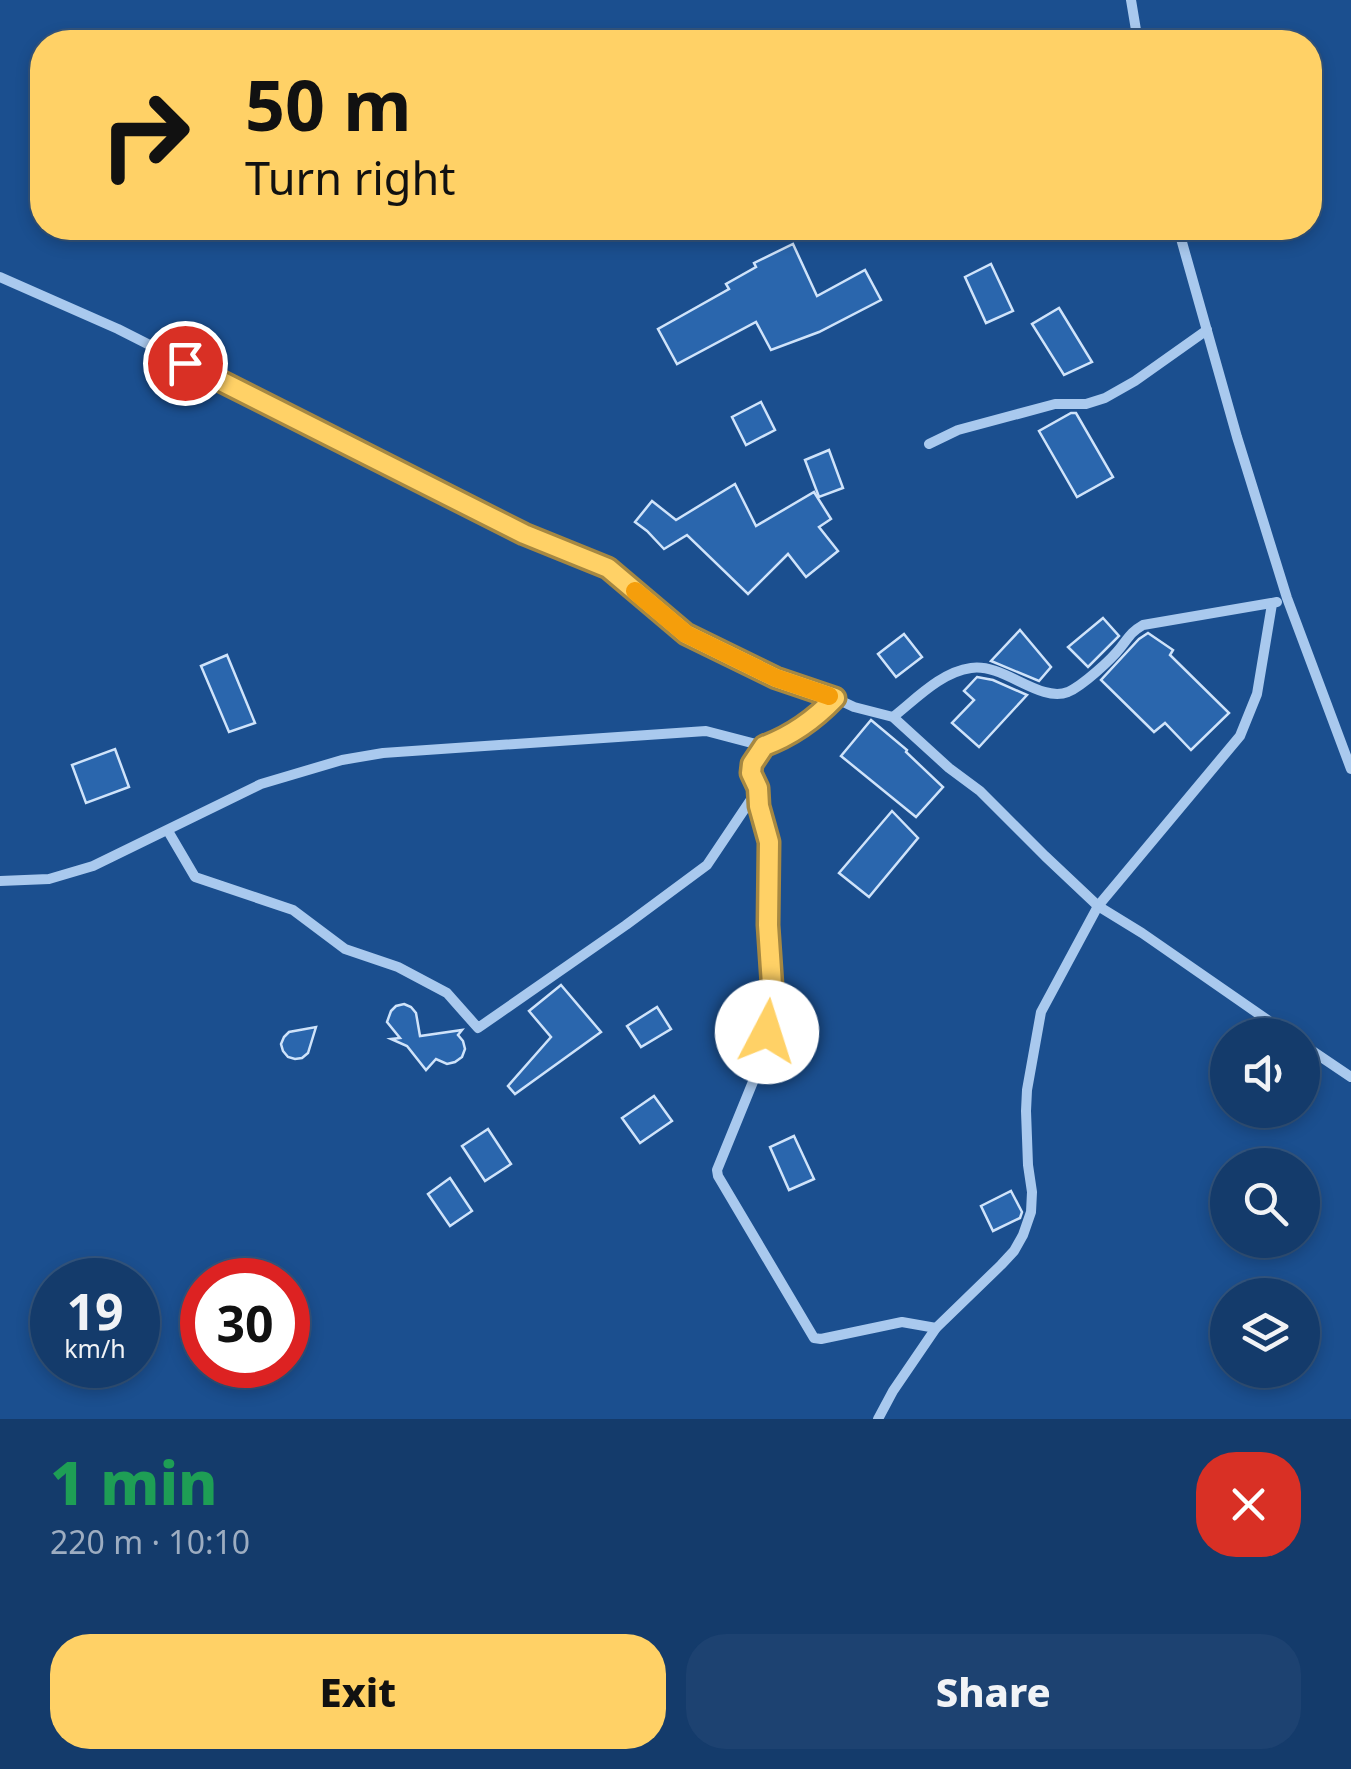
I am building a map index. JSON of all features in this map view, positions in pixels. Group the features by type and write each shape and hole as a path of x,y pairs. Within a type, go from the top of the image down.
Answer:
{"street":[{"path":"1132,0 1136,30"},
{"path":"1181,240 1236,436 1287,598 1351,769"},
{"path":"0,277 118,328 524,534 608,568 686,634 776,678 893,717 949,768 980,790 1098,906 1264,1018"},
{"path":"929,444 958,430 1055,404 1086,404 1104,398 1135,382 1207,330"},
{"path":"893,717 945,676 968,668 994,670 1053,695 1066,693 1079,686 1120,648 1130,632 1142,625 1272,604 1287,598"},
{"path":"878,1419 936,1328 1002,1265 1023,1234 1031,1212 1032,1192 1026,1111 1042,1012 1098,906 1240,736 1257,694 1272,604"},
{"path":"0,882 49,879 93,866 262,784 342,760 383,753 706,731 764,746 787,738 835,698"},
{"path":"764,746 752,764 751,773 758,788 770,858 768,925 772,985 767,1032 718,1176 814,1338 902,1322 936,1328"},
{"path":"168,831 195,878 293,910 346,949 398,967 447,993 478,1028 626,926 706,865 758,788"},
{"path":"1320,1056 1351,1077"}],"building":[{"path":"793,244 817,296 865,270 881,300 819,332 771,350 756,322 677,364 658,329 729,289 726,284 756,267 754,263"},
{"path":"991,264 1013,311 986,323 965,277"},
{"path":"1059,308 1092,362 1064,375 1032,324"},
{"path":"761,402 775,430 746,445 732,417"},
{"path":"1076,413 1113,477 1077,497 1039,431"},
{"path":"829,450 843,488 819,497 805,460"},
{"path":"735,484 756,526 814,492 831,519 819,527 838,551 806,577 788,554 748,594 687,535 664,549 635,522 652,501 676,520"},
{"path":"1103,618 1119,636 1088,667 1068,647"},
{"path":"1020,630 1051,667 1039,681 991,661"},
{"path":"1148,633 1173,650 1170,655 1229,713 1191,750 1165,723 1154,732 1101,680"},
{"path":"904,634 922,657 896,677 878,654"},
{"path":"227,655 255,723 229,732 201,666"},
{"path":"977,677 1027,695 979,747 952,723 974,700 964,691"},
{"path":"871,720 943,787 916,817 841,756"},
{"path":"115,749 129,787 86,803 72,765"},
{"path":"892,811 918,838 869,897 839,873"},
{"path":"561,985 601,1032 515,1094 508,1086 551,1037 529,1011"},
{"path":"404,1004 416,1013 420,1036 462,1030 458,1035 465,1049 462,1057 447,1064 436,1059 426,1070 407,1046 391,1039 400,1038 387,1022 391,1011"},
{"path":"657,1007 671,1029 641,1047 627,1026"},
{"path":"316,1027 308,1053 302,1058 288,1057 281,1044 284,1037 289,1032"},
{"path":"654,1096 672,1121 640,1143 622,1118"},
{"path":"488,1129 511,1164 485,1181 462,1146"},
{"path":"794,1136 814,1179 789,1190 770,1147"},
{"path":"450,1178 472,1211 450,1226 428,1194"},
{"path":"1011,1191 1022,1212 1020,1218 993,1231 981,1206"}],"slow traffic":[{"path":"635,591 686,634 776,678 829,696"}],"route":[{"path":"185,363 524,534 608,568 686,634 776,678 835,698 787,738 764,746 752,764 770,858 768,925 772,985 767,1032"}]}
